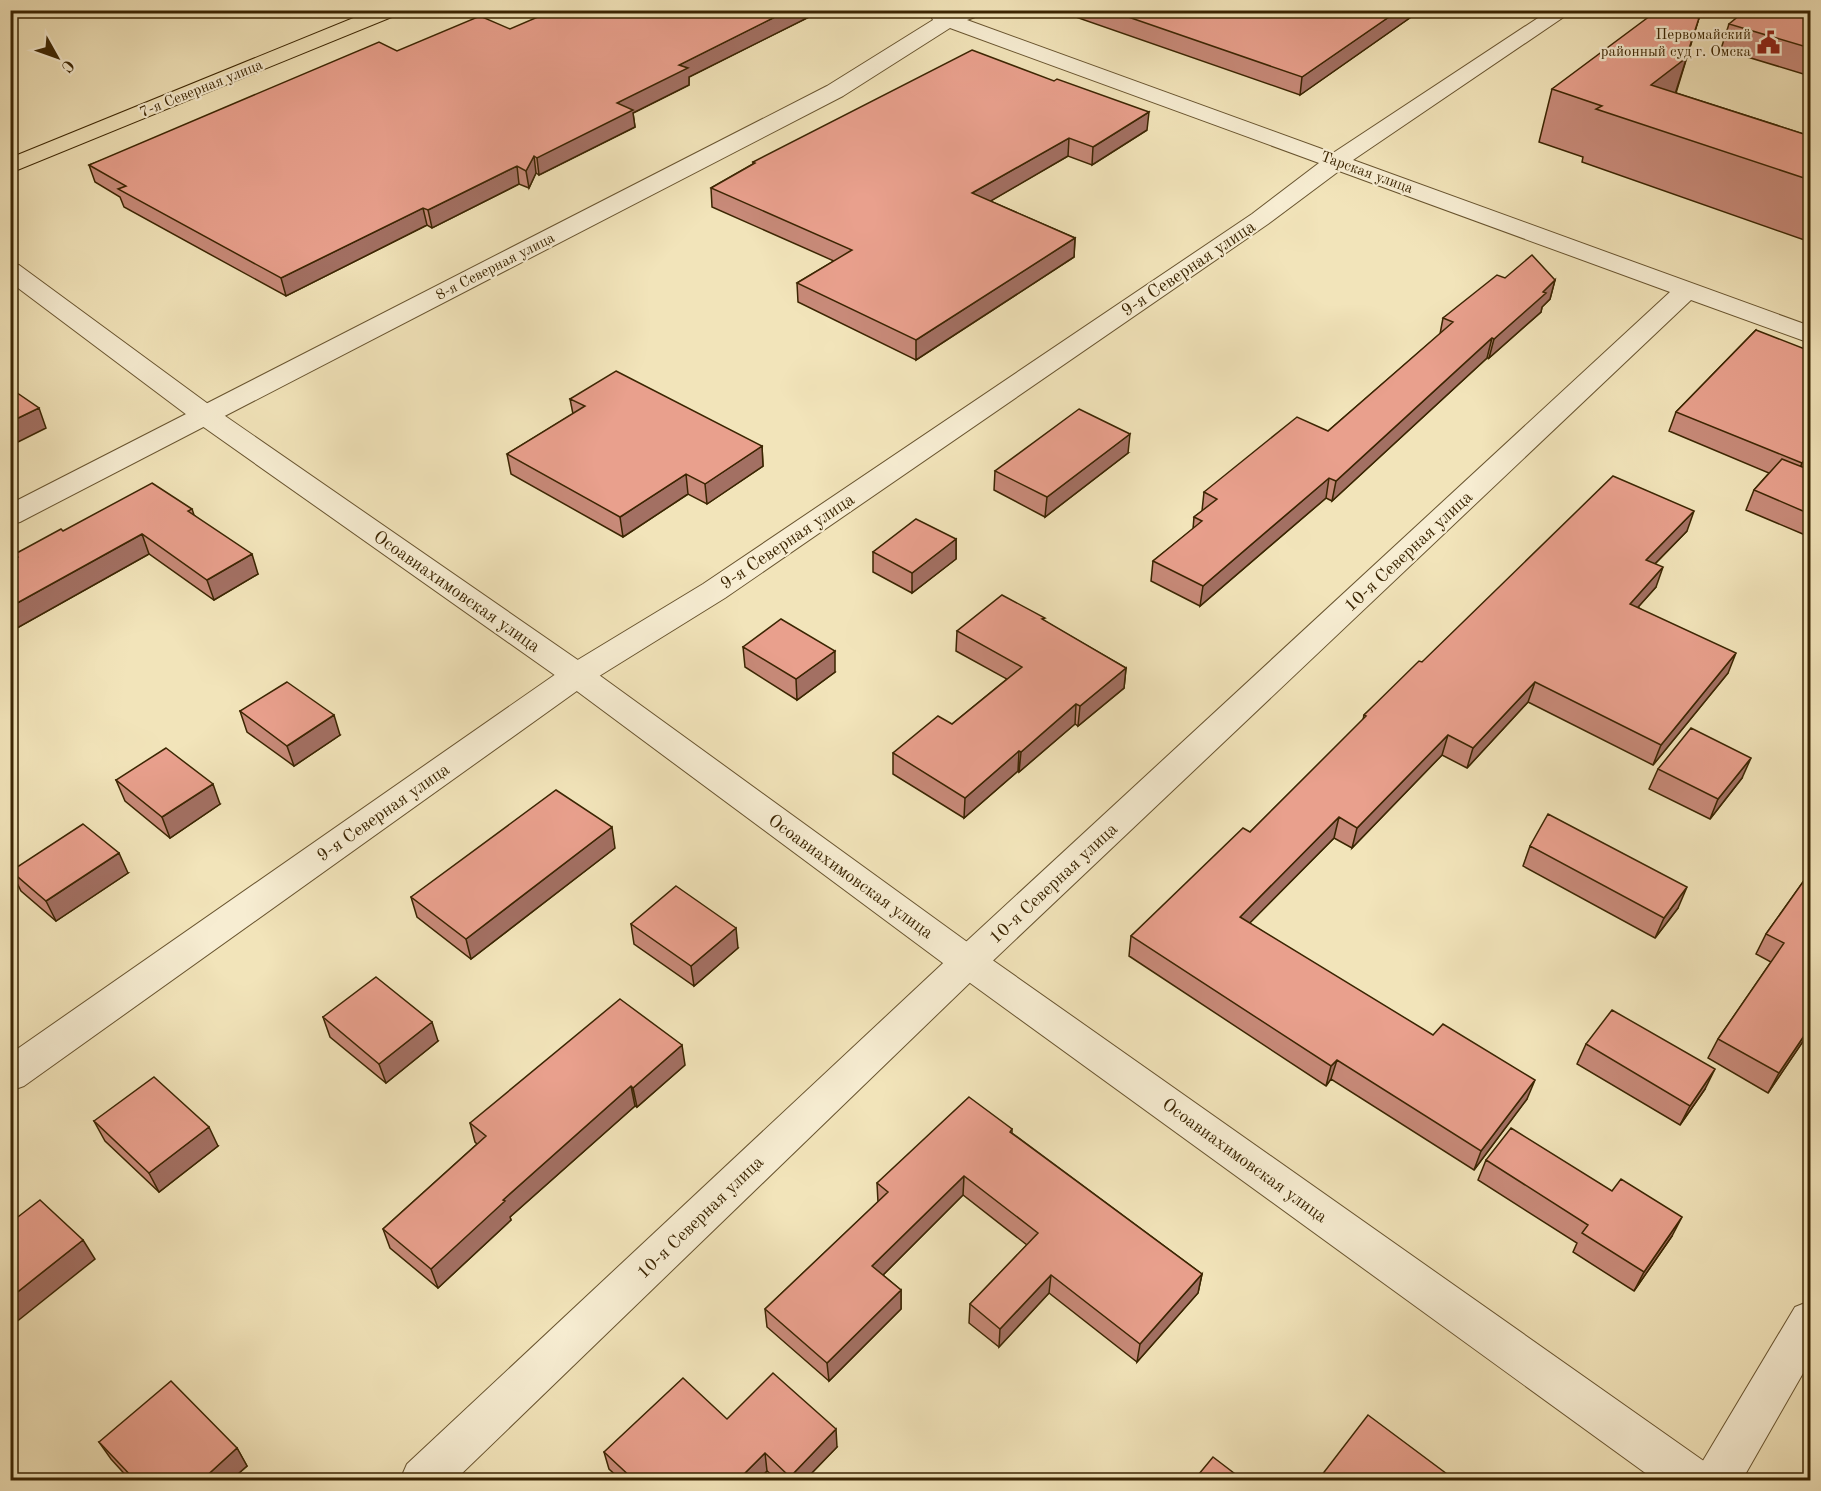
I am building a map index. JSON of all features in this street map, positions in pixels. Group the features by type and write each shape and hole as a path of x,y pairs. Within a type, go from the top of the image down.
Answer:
{"main road":[{"name":"7-я Северная улица","path":"10,166 392,10"}],"street":[{"name":"Тарская улица","path":"924,10 1810,335"},
{"name":"8-я Северная улица","path":"10,516 834,91 948,20 976,10"},
{"name":"9-я Северная улица","path":"10,1075 577,675 714,591 1260,219 1337,161 1564,10"},
{"name":"Осоавиахимовская улица","path":"10,270 205,415 577,675 968,962 1692,1480"},
{"name":"10-я Северная улица","path":"423,1480 968,962 1687,290"},
{"path":"1717,1480 1810,1321"}],"building":[{"path":"554,10 789,10 679,65 688,68 617,103 633,110 537,158 534,156 526,171 517,166 428,210 423,208 281,278 118,189 126,186 89,165 379,42 397,51 480,16 510,29"},
{"path":"1108,10 1399,10 1302,77"},
{"path":"1658,10 1674,10 1699,18 1686,58 1651,85 1810,136 1810,180 1596,109 1602,106 1552,89"},
{"path":"1746,10 1810,10 1810,48 1729,24"},
{"path":"972,50 1054,81 1057,79 1149,112 1093,147 1069,138 972,193 1075,238 916,340 797,283 852,250 711,188 755,163 753,162"},
{"path":"1532,255 1555,280 1543,292 1546,293 1494,339 1492,338 1336,481 1329,478 1203,586 1153,561 1202,521 1194,517 1217,499 1204,492 1297,417 1328,431 1453,322 1443,318 1497,275 1505,278"},
{"path":"1756,330 1810,351 1810,454 1802,463 1676,412"},
{"path":"616,371 762,446 705,484 686,474 620,517 507,454 585,406 570,399"},
{"path":"10,388 39,408 10,422"},
{"path":"1079,409 1130,434 1047,497 995,471"},
{"path":"1782,459 1810,470 1810,514 1754,490"},
{"path":"1613,476 1694,511 1646,560 1663,567 1630,604 1736,653 1661,745 1535,682 1473,748 1448,735 1357,828 1339,817 1240,917 1433,1035 1443,1024 1535,1080 1481,1151 1337,1060 1331,1066 1131,936 1243,828 1250,832 1419,661 1422,662"},
{"path":"152,483 192,509 188,511 252,554 207,580 142,534 10,607 10,561 18,557 15,554"},
{"path":"916,519 956,539 912,573 873,552"},
{"path":"1002,595 1045,618 1042,619 1126,668 1080,706 1076,704 965,798 893,753 938,716 952,724 1022,667 957,631"},
{"path":"781,619 835,651 796,679 743,647"},
{"path":"287,682 334,715 287,746 240,711"},
{"path":"1691,728 1751,758 1718,799 1658,769"},
{"path":"166,748 213,784 162,817 116,780"},
{"path":"556,790 612,827 466,939 411,897"},
{"path":"1548,814 1687,887 1664,918 1530,846"},
{"path":"83,824 119,853 46,901 11,871"},
{"path":"1810,872 1810,1027 1779,1073 1718,1039 1784,943 1766,934"},
{"path":"676,886 736,928 691,966 631,924"},
{"path":"376,977 432,1022 379,1064 323,1017"},
{"path":"620,999 682,1045 633,1088 631,1086 503,1200 505,1201 431,1269 383,1229 486,1136 470,1123"},
{"path":"1612,1010 1715,1069 1690,1106 1586,1044"},
{"path":"154,1077 209,1127 149,1173 94,1121"},
{"path":"969,1097 1012,1129 1010,1132 1202,1274 1140,1344 1051,1275 1000,1329 970,1304 1038,1233 964,1176 872,1266 901,1290 827,1363 765,1309 888,1192 877,1183"},
{"path":"1511,1128 1612,1191 1621,1179 1682,1217 1644,1272 1582,1233 1588,1225 1486,1160"},
{"path":"40,1200 83,1240 10,1298 10,1223"},
{"path":"773,1373 836,1429 790,1477 765,1453 738,1480 634,1480 604,1452 683,1378 727,1419"},
{"path":"171,1381 237,1448 202,1480 135,1480 99,1442"},
{"path":"1368,1415 1455,1480 1318,1480"},
{"path":"1213,1457 1243,1480 1194,1480"}],"place":[{"name":"Первомайский районный суд г. Омска","path":"1769,43"}]}
